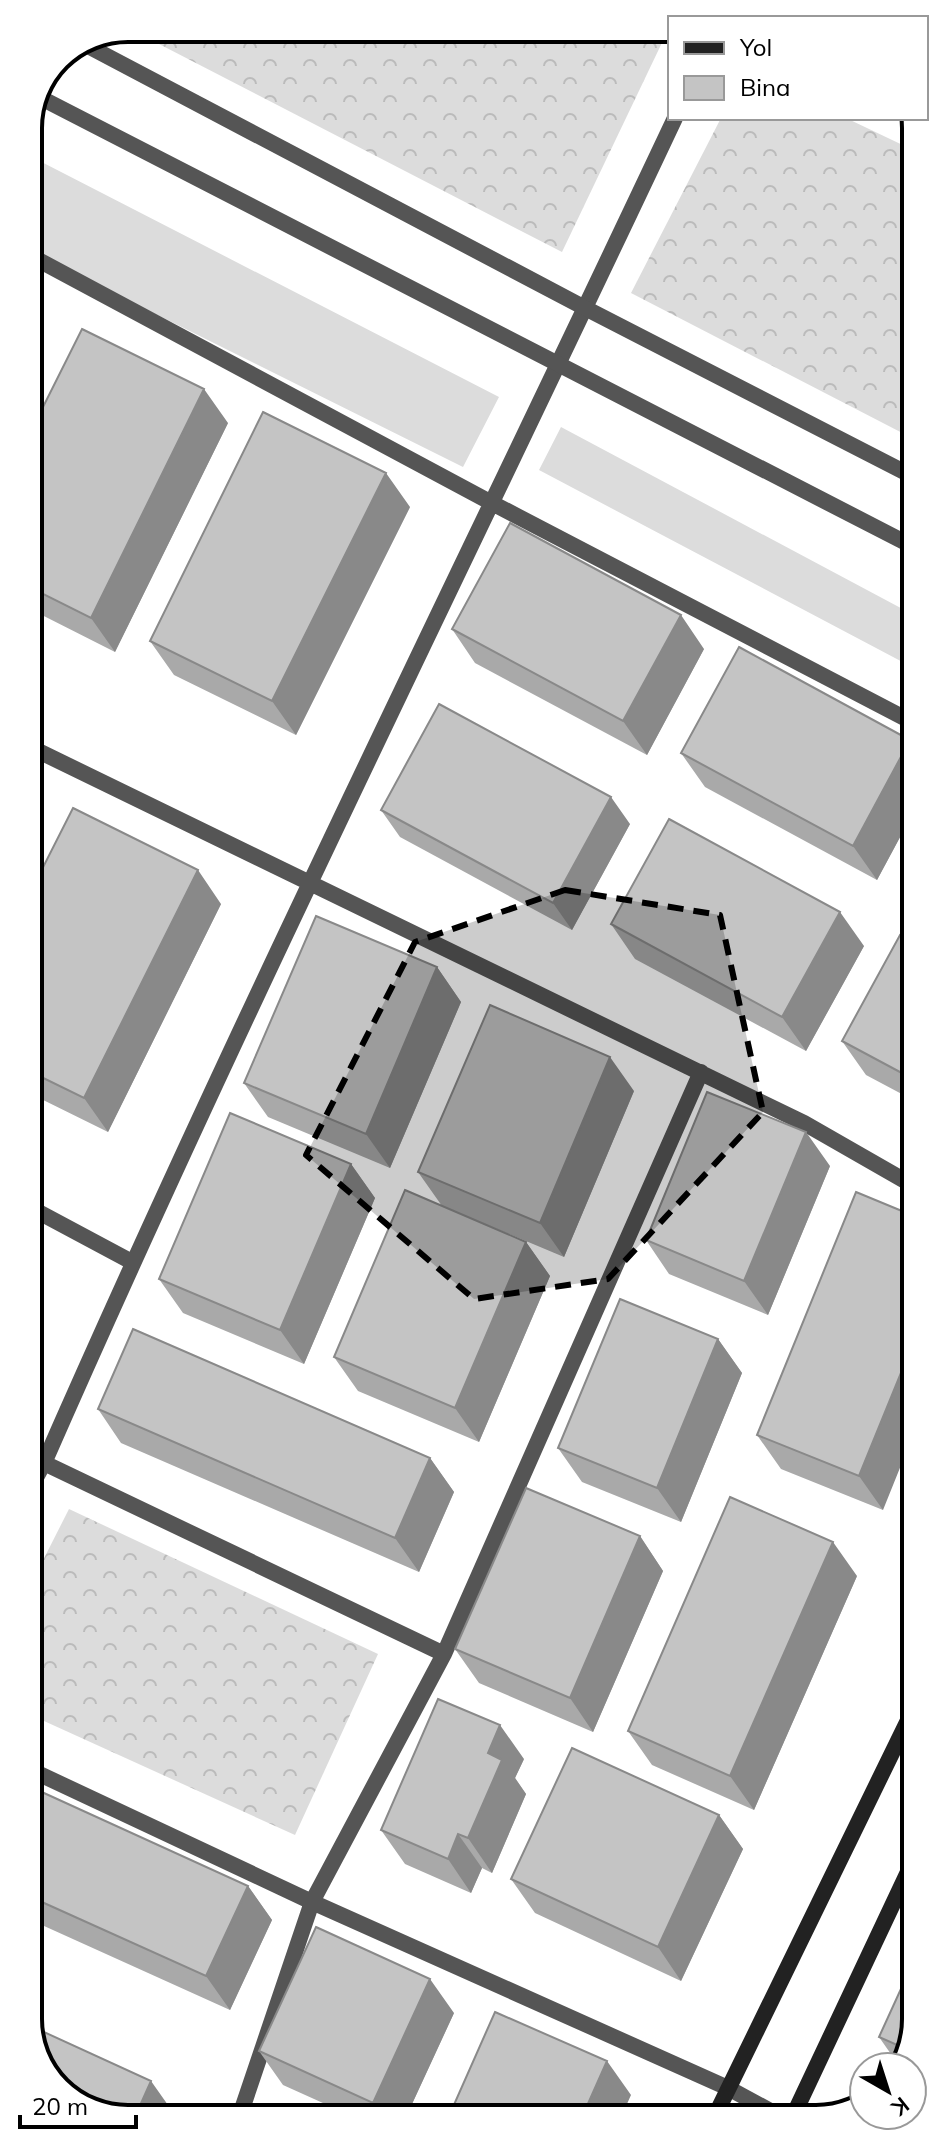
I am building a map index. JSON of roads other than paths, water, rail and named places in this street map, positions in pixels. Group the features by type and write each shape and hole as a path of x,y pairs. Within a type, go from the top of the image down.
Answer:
{"main road":[{"path":"720,2105 902,1733"},
{"path":"798,2105 902,1885"}],"street":[{"path":"94,49 902,471"},
{"path":"47,101 902,541"},
{"path":"42,1467 132,1262 309,884 674,120"},
{"path":"42,262 490,502 902,717"},
{"path":"42,753 804,1123 902,1179"},
{"path":"243,2105 312,1902 444,1654 701,1072"},
{"path":"42,1214 132,1262"},
{"path":"44,1463 444,1654"},
{"path":"42,1775 312,1902 728,2088 759,2105"}]}
